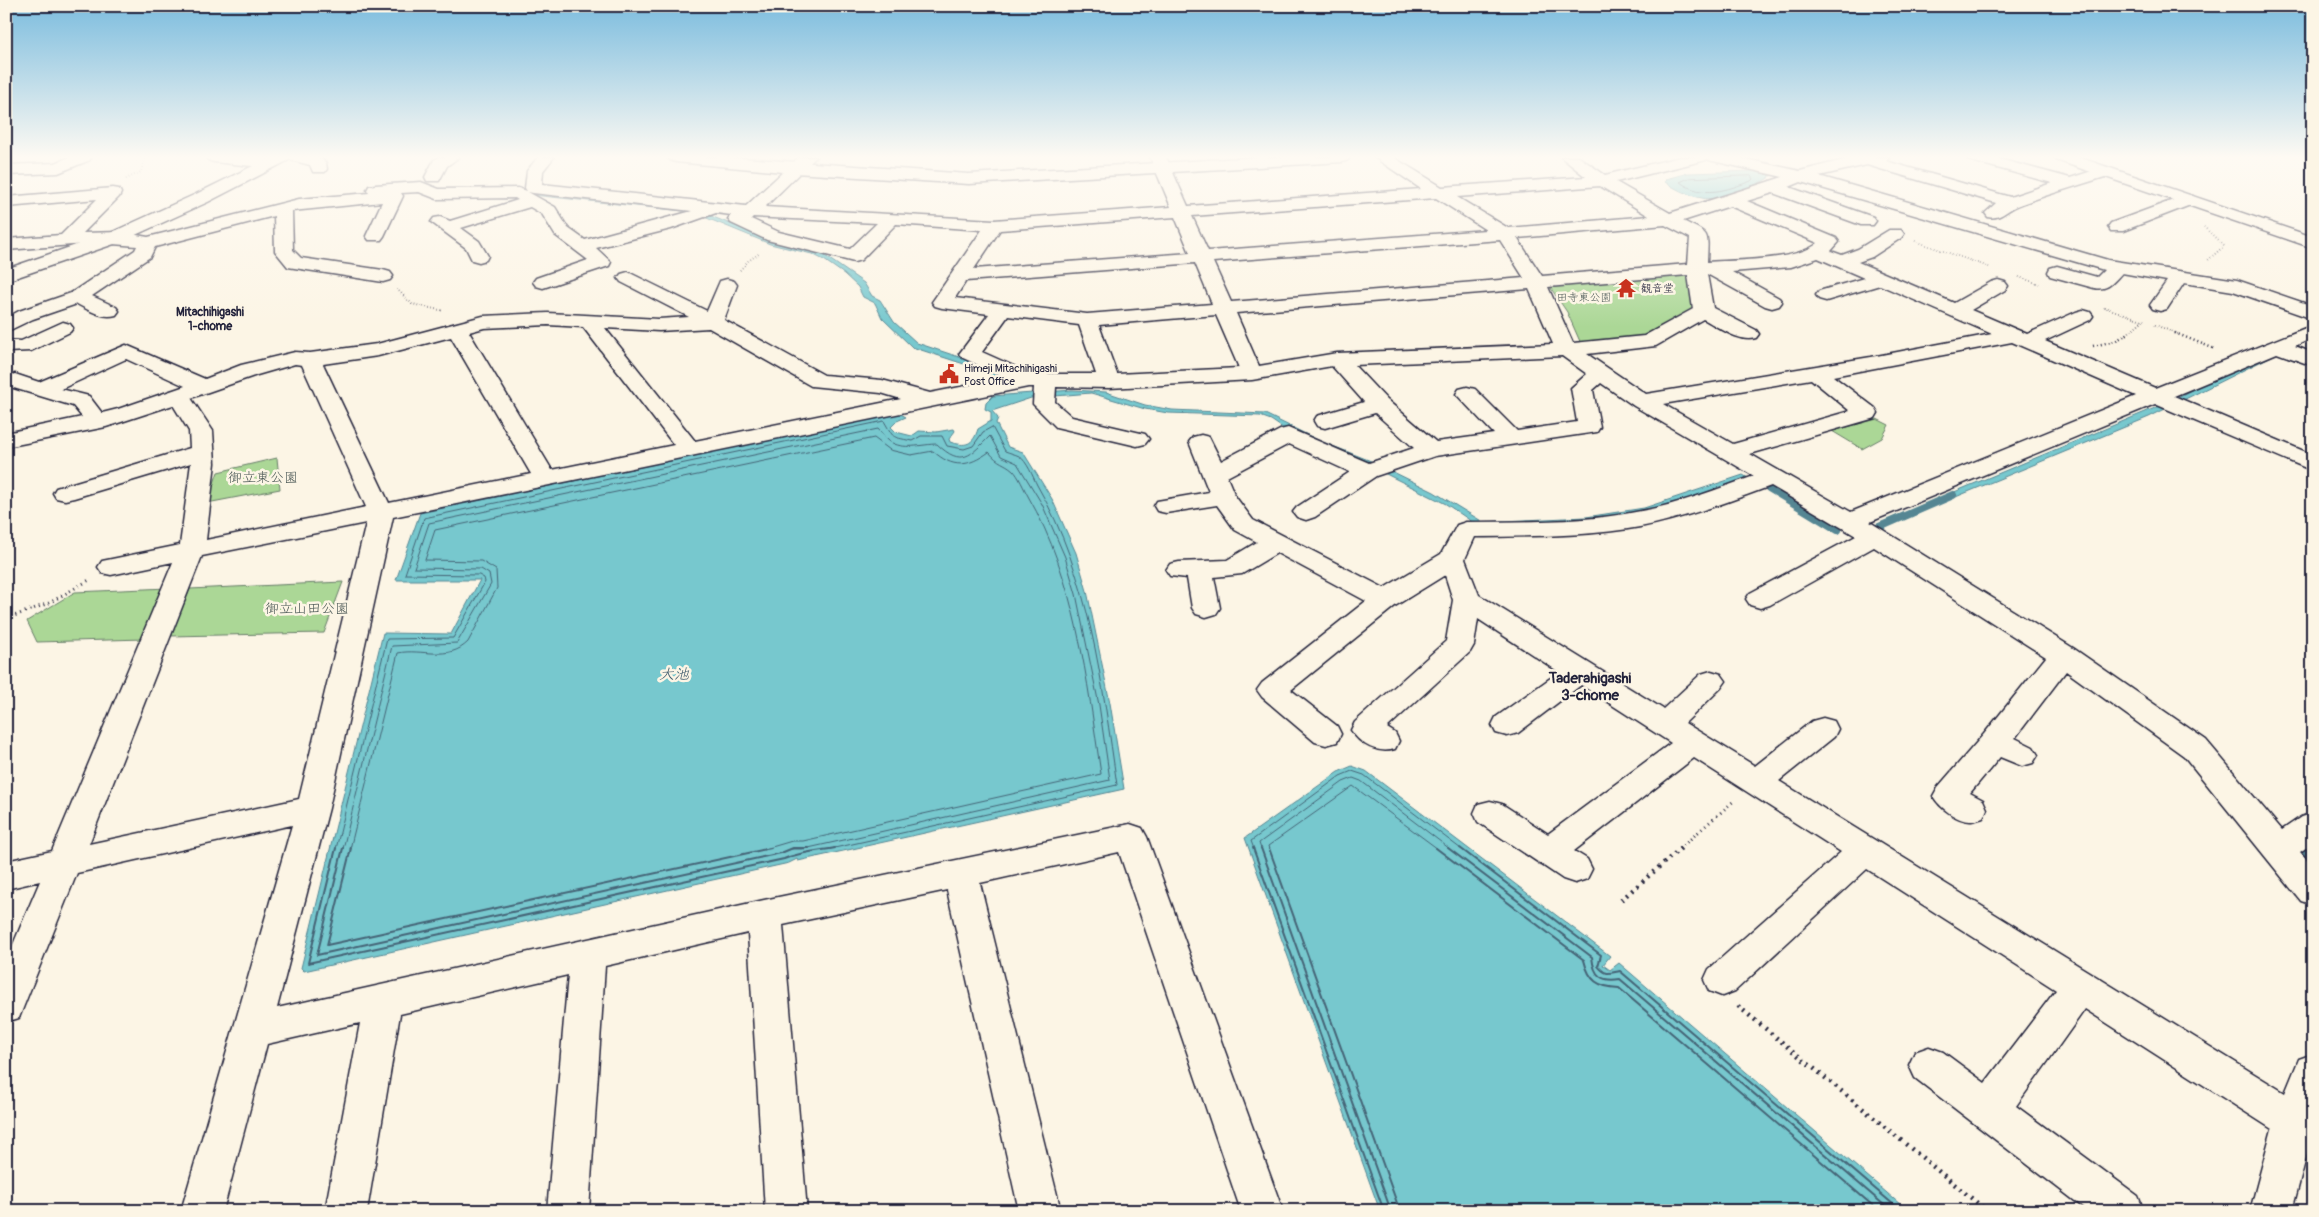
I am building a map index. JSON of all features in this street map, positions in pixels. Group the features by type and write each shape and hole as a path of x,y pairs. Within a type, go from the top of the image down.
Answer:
{"street":[{"path":"64,242 92,214"},
{"path":"6,275 114,238 167,214"},
{"path":"6,246 114,238 141,240 147,243 246,214"},
{"path":"283,214 284,251 295,263 382,276"},
{"path":"386,214 377,232 402,226"},
{"path":"473,214 444,224 473,246 479,256"},
{"path":"543,282 602,262 561,231 552,214"},
{"path":"583,246 700,214"},
{"path":"747,214 737,219 773,236 854,256 892,218"},
{"path":"792,214 994,225 1143,214"},
{"path":"1181,214 1252,374"},
{"path":"1472,214 1505,234 1536,282 1566,350 1642,401 1875,536 2063,655 2195,748 2313,891"},
{"path":"1656,214 1700,236 1704,269 1703,311"},
{"path":"958,276 1505,234 1666,220 1686,214"},
{"path":"994,225 942,302 1087,320 1791,261 1819,252 1830,242 1763,214"},
{"path":"1847,214 1867,221"},
{"path":"1930,214 2118,267 2237,286 2313,313"},
{"path":"1975,227 1993,214"},
{"path":"2129,225 2155,214"},
{"path":"2228,214 2313,243"},
{"path":"1841,262 1865,253 1895,234"},
{"path":"2056,251 2076,235"},
{"path":"6,326 26,314 78,297 143,253 147,243"},
{"path":"1819,252 2313,464"},
{"path":"2058,272 2102,284 2118,267"},
{"path":"1704,269 1772,302"},
{"path":"2160,305 2179,277"},
{"path":"628,278 713,322 819,381 882,387 929,400"},
{"path":"1826,295 1880,279"},
{"path":"713,322 727,286"},
{"path":"1954,311 1998,286"},
{"path":"78,297 109,311"},
{"path":"1002,310 970,354 1037,380"},
{"path":"1703,311 1749,334"},
{"path":"111,567 192,549 381,513 688,448 1037,380 1109,380 1252,374 1337,359 1566,350 1649,342 1703,311"},
{"path":"1642,401 2019,339 2083,316"},
{"path":"6,440 124,416 249,370 295,358 378,350 483,322 548,319 659,324 713,322"},
{"path":"1087,320 1109,380"},
{"path":"590,322 688,448"},
{"path":"462,327 545,478"},
{"path":"6,346 24,348 63,328"},
{"path":"1851,521 2242,360 2294,353 2313,331"},
{"path":"40,390 126,351 203,386"},
{"path":"202,1211 313,808 381,513 310,358"},
{"path":"1337,359 1378,405 1431,450"},
{"path":"1306,512 1376,469 1431,450 1590,427 1582,388 1601,373"},
{"path":"1731,452 1867,413 1816,373"},
{"path":"1037,380 1044,404 1064,422 1137,439"},
{"path":"14,381 82,401 98,422"},
{"path":"1467,394 1511,438"},
{"path":"6,1006 192,549 203,463 201,431 178,396"},
{"path":"1325,421 1378,405"},
{"path":"1166,506 1219,486 1288,435 1376,469"},
{"path":"1200,442 1219,486 1244,525 1385,600"},
{"path":"65,493 202,452"},
{"path":"1326,734 1272,690 1385,600 1452,559 1466,530 1566,527 1639,519 1670,513 1774,476"},
{"path":"1760,599 1875,536"},
{"path":"1204,608 1189,569 1233,568 1275,543"},
{"path":"1384,742 1366,730 1460,645 1467,600 1452,559"},
{"path":"1467,600 2295,1121"},
{"path":"1972,809 1949,796 2009,749 2063,655"},
{"path":"1507,725 1580,671"},
{"path":"1665,724 1711,681"},
{"path":"1756,782 1823,729"},
{"path":"1548,852 1694,742"},
{"path":"6,875 313,808"},
{"path":"1490,813 1575,869"},
{"path":"2280,849 2313,826"},
{"path":"251,1031 764,915 1130,837 1262,1211"},
{"path":"1728,991 1866,850"},
{"path":"960,873 1040,1211"},
{"path":"764,915 786,1211"},
{"path":"568,1211 588,955"},
{"path":"1989,1110 2081,986"},
{"path":"346,1211 383,1001"},
{"path":"1929,1065 2123,1211"},
{"path":"2271,1211 2295,1121 2313,1072"}],"path":[{"path":"2179,277 2215,256 2224,246 2196,220 2200,214"},
{"path":"727,286 748,261 763,251"},
{"path":"382,276 412,304 441,310 459,318 462,327"},
{"path":"2051,353 2110,344 2135,332 2142,320 2160,305"},
{"path":"2142,320 2242,360"},
{"path":"6,619 49,604 111,567"},
{"path":"1621,900 1756,782"},
{"path":"1728,991 1987,1211"}],"green space":[{"name":"田寺東公園","path":"1682,275 1690,278 1693,311 1657,333 1582,346 1567,312 1548,284"},
{"path":"1877,419 1889,425 1882,438 1862,449 1832,431"},
{"name":"御立東公園","path":"277,458 280,489 207,503 218,472"},
{"name":"御立山田公園","path":"343,582 324,633 170,636 190,589"},
{"path":"168,588 144,639 37,642 27,621 75,592"}],"water":[{"path":"696,214 705,214 765,238 808,249 825,256 864,283 872,296 880,300 894,322 917,343 974,362 1005,378 997,379 964,364 912,347 882,318 875,303 863,297 858,287 844,274 812,254 770,244"},
{"path":"2313,333 2313,339 2286,349 2149,417 1946,501 1940,498 2162,405 2243,364"},
{"name":"大池","path":"1072,390 1106,392 1145,405 1172,410 1265,414 1320,441 1371,461 1434,492 1483,522 1586,517 1644,508 1743,475 1750,479 1645,513 1548,525 1474,523 1446,504 1368,465 1287,431 1271,420 1260,416 1168,413 1145,409 1091,393 1031,398 992,411 998,418 996,423 1008,447 1023,452 1052,499 1076,553 1087,591 1110,703 1124,789 798,861 797,859 789,863 304,971 301,968 383,633 451,634 480,580 396,580 420,513 899,413 906,417 897,421 891,427 896,432 912,436 919,431 936,432 954,429 955,431 949,439 950,442 965,444 974,438 978,429 991,421 991,412 985,409 986,403 993,396"},
{"path":"1352,766 1366,771 1610,956 1603,965 1610,970 1619,963 1908,1211 1380,1211 1245,838 1338,772"}],"waterway":[{"path":"1769,488 1838,530"},
{"path":"1877,528 1953,495"},
{"path":"2307,849 2313,845"},
{"path":"2300,860 2297,856 2309,848"}],"place":[{"name":"観音堂","path":"1626,288"},
{"name":"Himeji Mitachihigashi Post Office","path":"949,374"}],"district":[{"name":"Mitachihigashi 1-chome","path":"210,319"},
{"name":"Taderahigashi 3-chome","path":"1590,686"}]}
